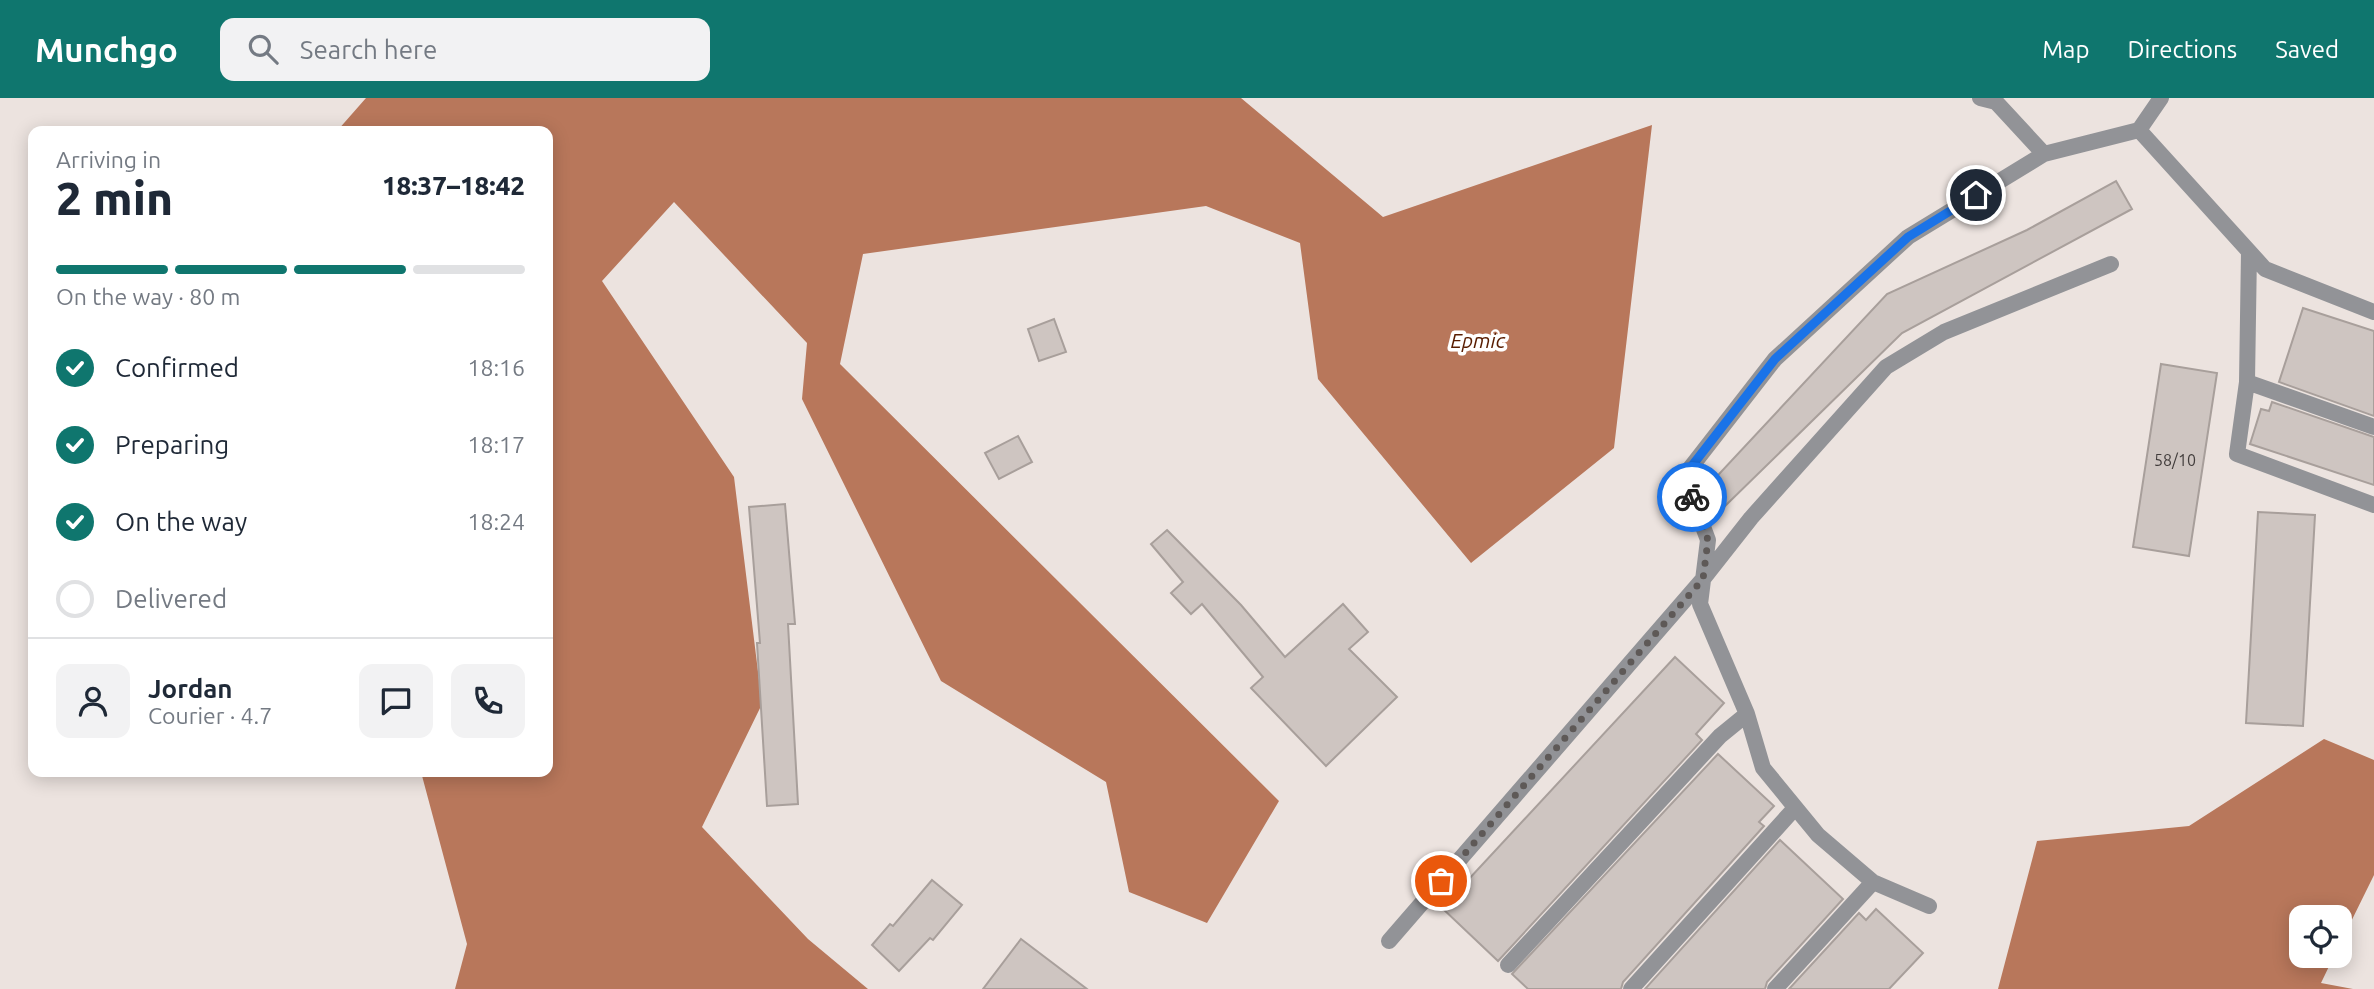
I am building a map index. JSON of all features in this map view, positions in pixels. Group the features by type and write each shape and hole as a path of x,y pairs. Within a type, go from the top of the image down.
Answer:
{"lane":[{"path":"1980,98 1996,102 2044,154"},
{"path":"1929,906 1873,881 1818,835 1763,768 1747,714 1700,604 1708,540 1684,476 1775,359 1908,237 2044,154 2139,130 2161,98"},
{"path":"2139,130 2265,270 2374,312"},
{"path":"2249,252 2247,382 2237,454 2374,505"},
{"path":"1389,941 1703,579 1751,518 1822,442 1886,367 1944,332 2111,264"},
{"path":"2247,382 2374,426"},
{"path":"1508,965 1720,736 1747,714"},
{"path":"1631,989 1795,808"},
{"path":"1775,989 1873,881"}],"water":[{"name":"Ертіс","path":"366,98 1241,98 1383,217 1652,125 1614,448 1471,563 1318,379 1300,243 1206,206 863,254 840,364 1279,801 1207,923 1129,892 1106,782 941,681 802,399 807,343 674,202 602,281 734,477 762,704 702,827 808,939 868,989 455,989 467,944 422,777 553,777 553,126 341,126"},
{"path":"2324,739 2374,760 2374,875 2352,920 2352,905 2289,905 2289,968 2328,968 2321,983 2353,989 1998,989 2037,841 2189,826"}],"building":[{"path":"2116,181 2132,209 1902,333 1723,508 1706,488 1887,294 2027,230"},
{"path":"2303,308 2374,331 2374,416 2279,382"},
{"path":"1054,319 1066,352 1039,361 1028,329"},
{"path":"2161,364 2217,373 2189,556 2133,547"},
{"path":"2272,402 2374,437 2374,485 2250,444 2261,409 2269,411"},
{"path":"1018,436 1032,462 999,479 985,453"},
{"path":"785,504 795,624 788,624 798,804 767,806 757,643 760,643 749,507"},
{"path":"2258,512 2315,515 2303,726 2246,723"},
{"path":"1167,530 1241,605 1285,657 1343,604 1368,632 1349,649 1397,697 1326,766 1251,688 1263,677 1202,604 1191,614 1171,593 1183,582 1151,544"},
{"path":"1675,657 1724,703 1696,734 1702,740 1498,961 1442,908"},
{"path":"1718,754 1774,806 1759,822 1764,826 1623,982 1621,989 1528,989 1512,974"},
{"path":"1780,840 1843,899 1767,982 1765,989 1645,989"},
{"path":"932,880 962,905 933,940 930,938 899,971 872,945 890,924 893,926"},
{"path":"1876,909 1923,953 1889,989 1789,989 1859,913 1866,920"},
{"path":"1021,939 1087,989 983,989"}],"way so far":[{"path":"1441,881 1703,579 1708,540 1692,497"}],"route":[{"path":"1692,497 1684,476 1775,359 1908,237 1976,195"}]}
